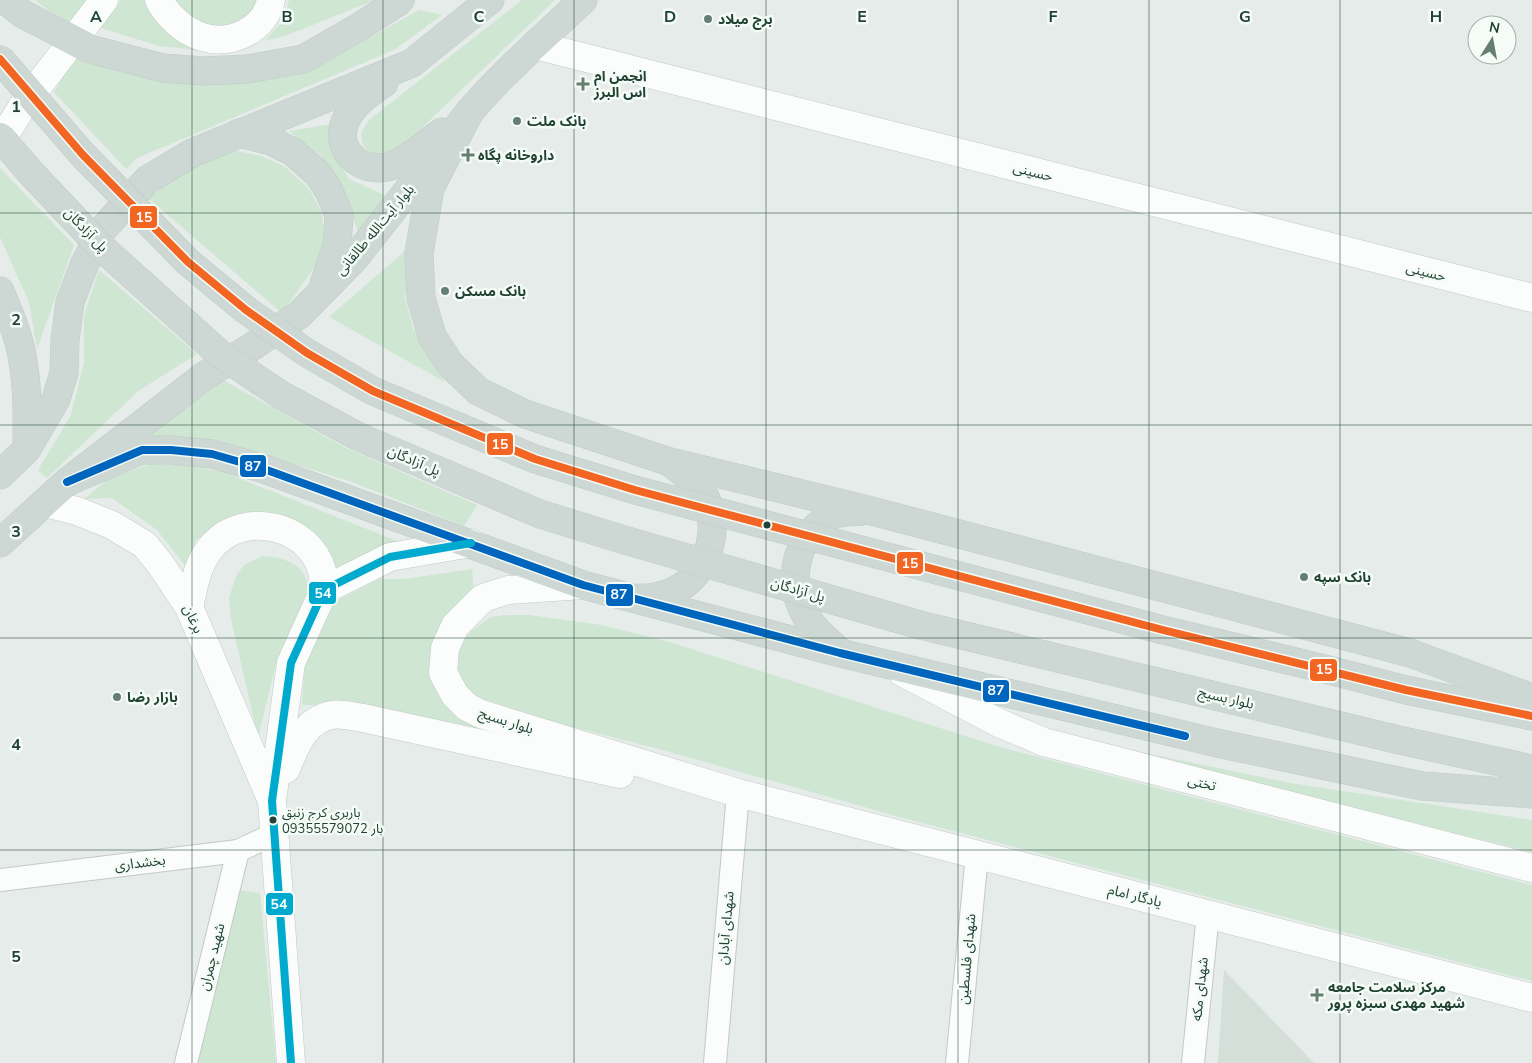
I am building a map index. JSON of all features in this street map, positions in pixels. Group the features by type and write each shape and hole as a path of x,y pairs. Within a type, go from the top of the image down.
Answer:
{"main road":[{"path":"5,0 23,14 90,49 163,68 204,71 247,69 303,59 402,0"},
{"path":"470,111 393,166 375,170 353,160 343,144 342,132 348,116 365,96 412,63 490,0"},
{"name":"بلوار آیت‌الله طالقانی","path":"67,482 204,376 299,315 355,258 470,111 582,0"},
{"path":"0,59 83,155 188,262 246,310 307,353 373,390 534,459 635,490 1163,630 1406,690 1532,716"},
{"path":"0,474 27,449 56,399 64,373 65,340 70,302 85,263 104,229 147,180 192,153 412,63"},
{"path":"470,111 430,188 418,253 421,298 432,336 450,364 478,391 524,414 667,461 868,510 1410,653 1532,698"},
{"path":"239,133 271,141 293,152 318,174 329,191 339,215 337,246 322,291"},
{"name":"پل آزادگان","path":"0,137 31,173 101,247 220,354 281,395 359,437 540,514 920,625"},
{"path":"0,291 15,331 23,360 27,402 27,449"},
{"path":"0,542 67,482 142,450 171,450 212,454 264,469 583,585 840,653 1218,743 1422,786 1532,794"},
{"path":"622,596 644,599 667,595 687,583 702,566 711,544 712,522 706,499 693,480 667,461"},
{"path":"840,653 821,636 808,619 797,597 794,573 800,549 813,529 833,514 868,510"},
{"name":"بلوار بسیج","path":"920,625 1399,740 1532,769"}],"street":[{"path":"0,143 22,107 104,0"},
{"path":"160,0 164,8 181,26 202,37 214,39 228,39 253,30 269,10 271,0"},
{"name":"حسینی","path":"535,45 1532,298"},
{"name":"برغان","path":"45,503 78,511 112,525 144,545 160,565 189,607 272,801"},
{"path":"189,607 196,574 210,548 234,530 258,525 270,526 293,534 311,550 322,572 324,590 390,557 471,543"},
{"name":"بلوار بسیج","path":"583,585 508,590 484,598 454,626 445,648 443,673 455,695 467,707 480,714 738,794"},
{"name":"برغان","path":"291,1063 276,833 272,801 291,664 324,590"},
{"name":"تختی","path":"885,664 999,723 1044,742 1532,868"},
{"path":"272,801 299,738 313,723 332,715 363,718 627,775 738,794"},
{"name":"یادگار امام","path":"738,794 1532,998"},
{"name":"شهدای آبادان","path":"715,1063 738,794"},
{"name":"بخشداری","path":"0,880 238,851 276,833"},
{"name":"شهید چمران","path":"186,1063 238,851"},
{"name":"شهدای فلسطین","path":"957,1063 977,855"},
{"name":"شهدای مکه","path":"1193,1063 1208,914"}],"shaded area":[{"path":"1224,970 1314,1063 1218,1063"}],"green space":[{"path":"35,0 88,0 69,26"},
{"path":"121,0 148,0 161,23 196,50 159,46 101,28"},
{"path":"175,0 264,0 263,6 221,32 191,21"},
{"path":"289,0 375,0 285,36 264,41 284,20"},
{"path":"522,0 555,0 401,148 390,154 375,156 363,146 361,133 369,120"},
{"path":"419,10 442,15 394,50 137,158 126,169 54,92 76,55 97,65 132,75 161,80 244,82 280,77 313,69"},
{"path":"331,124 331,149 349,179 389,197 359,233 340,190 321,156 289,131"},
{"path":"238,151 261,156 284,166 309,189 322,213 324,240 319,261 282,313 148,198 198,160 216,152"},
{"path":"0,168 74,245 37,349 29,302 0,237"},
{"path":"412,245 405,298 413,328 445,382 329,317"},
{"path":"99,270 197,354 138,391 47,478 38,470 70,417 84,363 84,316"},
{"path":"223,380 346,448 477,505 464,526 352,482 217,440 143,439"},
{"path":"150,464 193,466 226,473 412,547 387,543 336,574 325,550 227,521 196,540 187,568 157,530 112,498 84,499 109,479"},
{"path":"263,556 284,560 299,568 308,583 309,604 277,660 258,738 231,619 229,598 236,576 244,565"},
{"path":"472,569 474,595 440,696 453,712 468,722 505,735 350,705 302,705 305,660 335,602 379,579 405,579"},
{"path":"529,615 601,625 666,641 1003,748 1532,885 1532,981 907,819 659,749 506,710 482,700 463,688 458,668 460,646 471,631 491,617"},
{"path":"1068,737 1290,783 1532,820 1532,852 1116,751"},
{"path":"237,890 260,893 276,1063 197,1063"}],"transit line":[{"name":"15","path":"0,59 83,155 188,262 246,310 307,353 373,391 535,459 635,490 1163,630 1406,690 1532,716"},
{"name":"87","path":"67,482 142,450 171,450 212,454 264,469 583,585 840,653 1185,736"},
{"name":"54","path":"291,1063 272,801 291,663 324,590 390,557 471,543"}],"place":[{"name":"برج میلاد","path":"708,19"},
{"name":"انجمن ام اس البرز","path":"583,84"},
{"name":"بانک ملت","path":"517,121"},
{"name":"داروخانه پگاه","path":"468,155"},
{"name":"بانک مسکن","path":"445,291"},
{"name":"بانک سپه","path":"1304,577"},
{"name":"بازار رضا","path":"117,697"},
{"name":"باربری کرج زنبق بار 09355579072","path":"273,820"},
{"name":"مرکز سلامت جامعه شهید مهدی سبزه پرور","path":"1317,995"}]}
